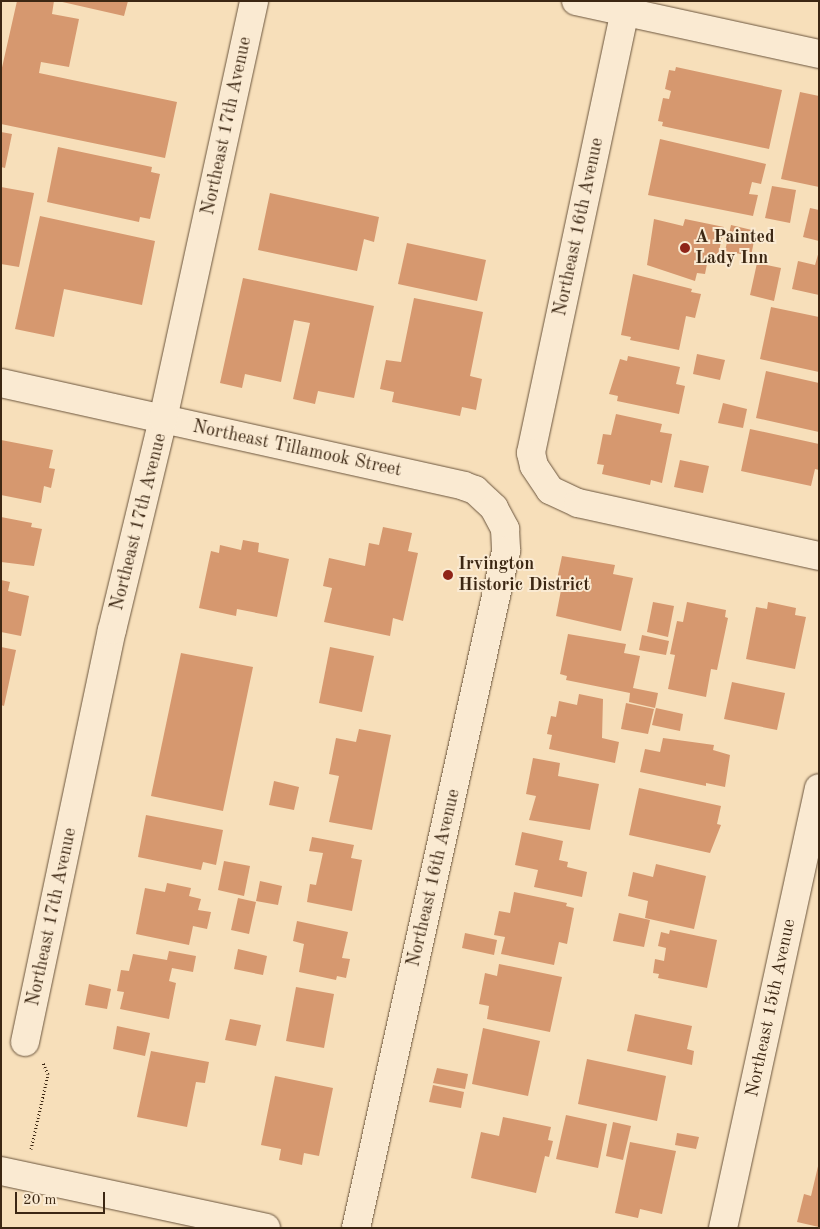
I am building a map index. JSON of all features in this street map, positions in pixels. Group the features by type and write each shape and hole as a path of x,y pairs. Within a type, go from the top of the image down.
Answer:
{"street":[{"name":"Northeast 17th Avenue","path":"25,1042 112,630 163,419 254,1"},
{"path":"576,1 625,7 819,54"},
{"name":"Northeast 16th Avenue","path":"625,7 531,453 541,479 560,497 819,556"},
{"name":"Northeast Tillamook Street","path":"1,383 464,486 475,490 494,508 505,529"},
{"name":"Northeast 16th Avenue","path":"356,1228 506,551 505,529"},
{"name":"Northeast 15th Avenue","path":"723,1228 819,788"},
{"path":"1,1171 266,1228"}],"path":[{"path":"25,1042 44,1064 48,1074 33,1146 28,1153"}],"building":[{"path":"17,1 54,1 52,14 79,19 69,67 41,62 39,73 177,102 165,158 1,124 1,72"},
{"path":"58,1 128,1 124,16"},
{"path":"676,67 782,90 769,149 662,126 663,122 658,121 663,98 669,99 671,91 665,89 669,70 675,71"},
{"path":"800,92 819,96 819,187 781,179"},
{"path":"1,132 12,134 5,168 1,167"},
{"path":"660,139 766,164 761,184 752,182 749,194 758,195 753,216 648,195"},
{"path":"58,147 152,167 151,172 160,174 150,219 140,217 139,222 47,202"},
{"path":"772,186 796,190 790,223 765,218"},
{"path":"1,187 34,193 19,267 1,264"},
{"path":"270,193 379,217 374,242 364,239 357,271 258,250"},
{"path":"810,208 819,210 819,241 803,237"},
{"path":"40,216 155,241 142,305 64,289 54,337 15,329"},
{"name":"A Painted Lady Inn","path":"654,219 683,226 685,219 724,227 717,261 708,259 705,274 697,273 695,281 647,265"},
{"path":"731,225 756,231 751,256 725,251"},
{"path":"407,243 486,260 477,301 398,284"},
{"path":"819,251 819,295 792,289 798,261 815,265"},
{"path":"757,263 781,268 774,301 750,295"},
{"path":"633,274 692,289 691,292 701,294 695,318 686,316 679,350 630,340 631,337 621,335"},
{"path":"243,278 374,306 354,398 318,391 315,404 293,399 310,323 294,320 281,382 245,374 242,388 220,383"},
{"path":"414,298 483,312 470,376 482,379 476,410 462,407 460,416 392,402 394,392 380,389 386,360 401,362"},
{"path":"771,307 819,317 819,372 760,359"},
{"path":"697,354 725,360 720,380 693,374"},
{"path":"628,356 680,367 676,384 685,386 679,414 617,401 618,396 609,394 620,359 627,361"},
{"path":"766,371 819,383 819,432 756,418"},
{"path":"723,403 747,409 743,428 718,423"},
{"path":"616,414 662,424 660,432 672,434 662,483 651,480 650,485 602,474 604,465 597,464 603,434 611,435"},
{"path":"750,429 819,444 819,470 815,469 811,486 741,471"},
{"path":"1,440 53,450 49,468 55,469 51,488 44,486 41,503 1,495"},
{"path":"680,460 709,466 703,493 674,487"},
{"path":"1,517 32,523 31,527 42,529 34,566 1,562"},
{"path":"383,527 412,533 408,551 418,553 403,621 393,618 390,636 324,622 332,588 323,586 329,558 365,566 369,543 379,545"},
{"path":"243,540 259,543 258,552 289,559 277,617 237,609 236,616 199,608 211,551 219,553 220,545 241,550"},
{"path":"562,556 615,565 613,574 633,578 621,631 556,616 562,585 556,584"},
{"path":"1,580 10,582 8,591 29,596 21,636 1,632"},
{"path":"653,602 674,606 668,637 647,632"},
{"path":"687,602 726,610 725,617 728,618 717,670 711,669 706,697 668,689 675,655 670,654 677,621 683,622"},
{"path":"768,602 796,608 795,615 806,617 795,669 746,659 756,607 767,609"},
{"path":"568,634 626,644 624,653 640,656 633,688 658,693 655,708 629,702 630,693 566,680 567,676 560,674"},
{"path":"642,635 669,641 666,655 639,650"},
{"path":"1,647 16,650 4,706 1,705"},
{"path":"330,647 374,656 362,712 319,703"},
{"path":"181,653 253,667 223,811 151,796"},
{"path":"732,682 785,693 777,730 724,719"},
{"path":"579,694 603,699 602,738 619,742 615,763 549,749 552,735 547,734 551,716 556,717 559,701 577,705"},
{"path":"626,703 654,709 648,734 621,729"},
{"path":"656,708 683,714 680,731 652,725"},
{"path":"359,729 391,735 372,830 329,822 339,776 329,774 336,738 356,742"},
{"path":"663,738 714,745 713,750 730,755 725,787 706,783 706,786 640,772 645,749 660,752"},
{"path":"533,758 560,763 558,776 599,784 590,830 529,820 536,796 526,794"},
{"path":"274,781 299,787 294,810 269,805"},
{"path":"639,788 721,806 717,824 721,825 710,853 629,835"},
{"path":"146,815 223,830 216,865 203,862 201,870 138,857"},
{"path":"522,832 563,841 559,860 568,862 567,867 587,872 582,897 534,887 538,870 515,865"},
{"path":"312,837 354,845 351,858 362,860 352,911 307,902 310,884 316,885 323,853 309,851"},
{"path":"224,861 250,866 244,896 218,890"},
{"path":"656,864 706,876 694,929 645,918 648,901 628,896 633,872 653,877"},
{"path":"260,881 282,886 278,905 256,901"},
{"path":"167,883 191,888 189,896 201,899 198,910 211,912 207,929 193,926 189,945 136,934 145,888 165,892"},
{"path":"514,892 567,903 566,906 574,908 567,944 559,942 554,965 501,954 505,937 494,935 499,911 510,913"},
{"path":"238,898 256,902 249,934 231,930"},
{"path":"619,913 650,920 644,947 613,941"},
{"path":"297,921 348,932 342,958 350,959 346,978 337,976 336,980 299,972 304,944 293,941"},
{"path":"670,930 717,940 707,988 658,978 659,974 653,973 655,959 664,961 666,948 658,946 661,932 669,934"},
{"path":"465,933 497,940 494,955 462,948"},
{"path":"238,949 267,956 263,975 234,969"},
{"path":"169,951 196,956 193,972 172,968 169,981 176,983 169,1019 120,1009 124,992 117,991 121,970 129,971 133,954 167,960"},
{"path":"499,964 562,977 550,1032 487,1019 489,1006 479,1004 485,973 497,976"},
{"path":"89,984 111,989 107,1009 85,1005"},
{"path":"296,987 334,994 324,1048 286,1041"},
{"path":"635,1014 692,1026 687,1049 694,1051 692,1065 627,1051"},
{"path":"230,1019 261,1025 256,1046 225,1040"},
{"path":"117,1026 150,1033 145,1056 113,1049"},
{"path":"483,1028 540,1041 528,1096 472,1084"},
{"path":"151,1051 209,1062 205,1083 196,1082 187,1127 137,1117"},
{"path":"587,1059 666,1076 657,1121 578,1104"},
{"path":"437,1068 468,1074 465,1089 433,1083"},
{"path":"275,1076 333,1088 319,1156 304,1153 302,1165 279,1160 281,1149 261,1145"},
{"path":"433,1085 464,1092 461,1108 429,1102"},
{"path":"566,1115 607,1124 598,1168 556,1159"},
{"path":"503,1117 551,1127 548,1140 553,1141 549,1157 545,1156 536,1193 471,1178 481,1132 499,1136"},
{"path":"613,1122 631,1126 623,1160 606,1156"},
{"path":"677,1133 699,1137 696,1149 675,1145"},
{"path":"630,1142 676,1151 662,1214 640,1209 638,1218 615,1213"},
{"path":"819,1162 819,1227 797,1222 804,1194 811,1196"}],"place":[{"name":"A Painted Lady Inn","path":"685,248"},
{"name":"Irvington Historic District","path":"448,575"}]}
